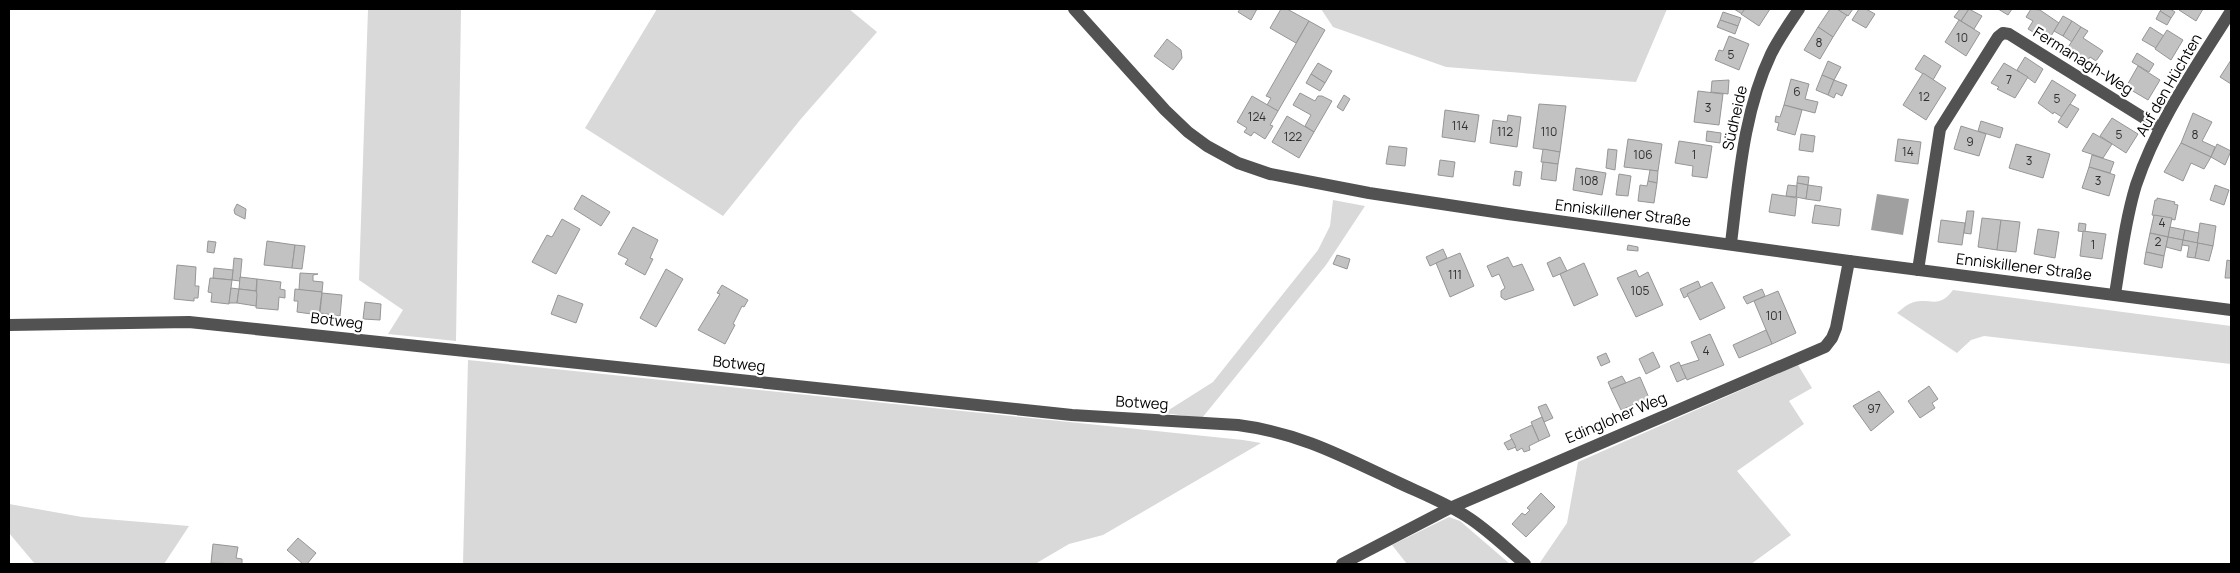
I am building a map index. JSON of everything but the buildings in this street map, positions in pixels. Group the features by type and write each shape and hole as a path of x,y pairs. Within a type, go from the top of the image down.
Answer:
{"street":[{"name":"Enniskillener Straße","path":"1074,9 1165,110 1207,146 1238,163 1270,174 1368,193 1508,214 1731,243 1849,261 2231,310"},
{"name":"Südheide","path":"1731,243 1750,114 1760,80 1772,54 1799,9"},
{"name":"Auf den Hüchten","path":"2115,294 2131,202 2140,176 2160,128 2231,10"},
{"name":"Fermanagh-Weg","path":"1918,270 1940,129 1998,36 2003,33 2009,34 2160,128"},
{"name":"Edingloher Weg","path":"1342,564 1450,508 1825,347 1832,338 1836,328 1849,261"},
{"name":"Botweg","path":"9,325 189,322 1072,415 1238,425 1283,432 1310,442 1450,508 1477,524 1525,564"}],"shaded area":[{"path":"368,9 461,9 456,341 388,334 403,310 359,280"},
{"path":"657,9 849,9 877,32 800,120 723,216 585,128"},
{"path":"1321,9 1667,9 1636,82 1446,67 1333,27"},
{"path":"1877,194 1909,199 1903,235 1871,230"},
{"path":"1333,200 1365,206 1326,265 1202,418 1164,413 1213,382 1318,250 1330,226"},
{"path":"1953,290 2231,326 2231,364 1984,336 1971,340 1957,353 1897,313 1914,302 1939,301 1948,296"},
{"path":"468,360 1261,443 1103,535 1069,544 1035,564 463,564"},
{"path":"1798,365 1812,388 1789,401 1804,424 1737,471 1791,535 1751,564 1539,564 1567,523 1578,462"},
{"path":"9,504 82,517 189,526 164,564 35,564 9,533"},
{"path":"1449,517 1460,521 1510,564 1407,564 1392,545"}]}
